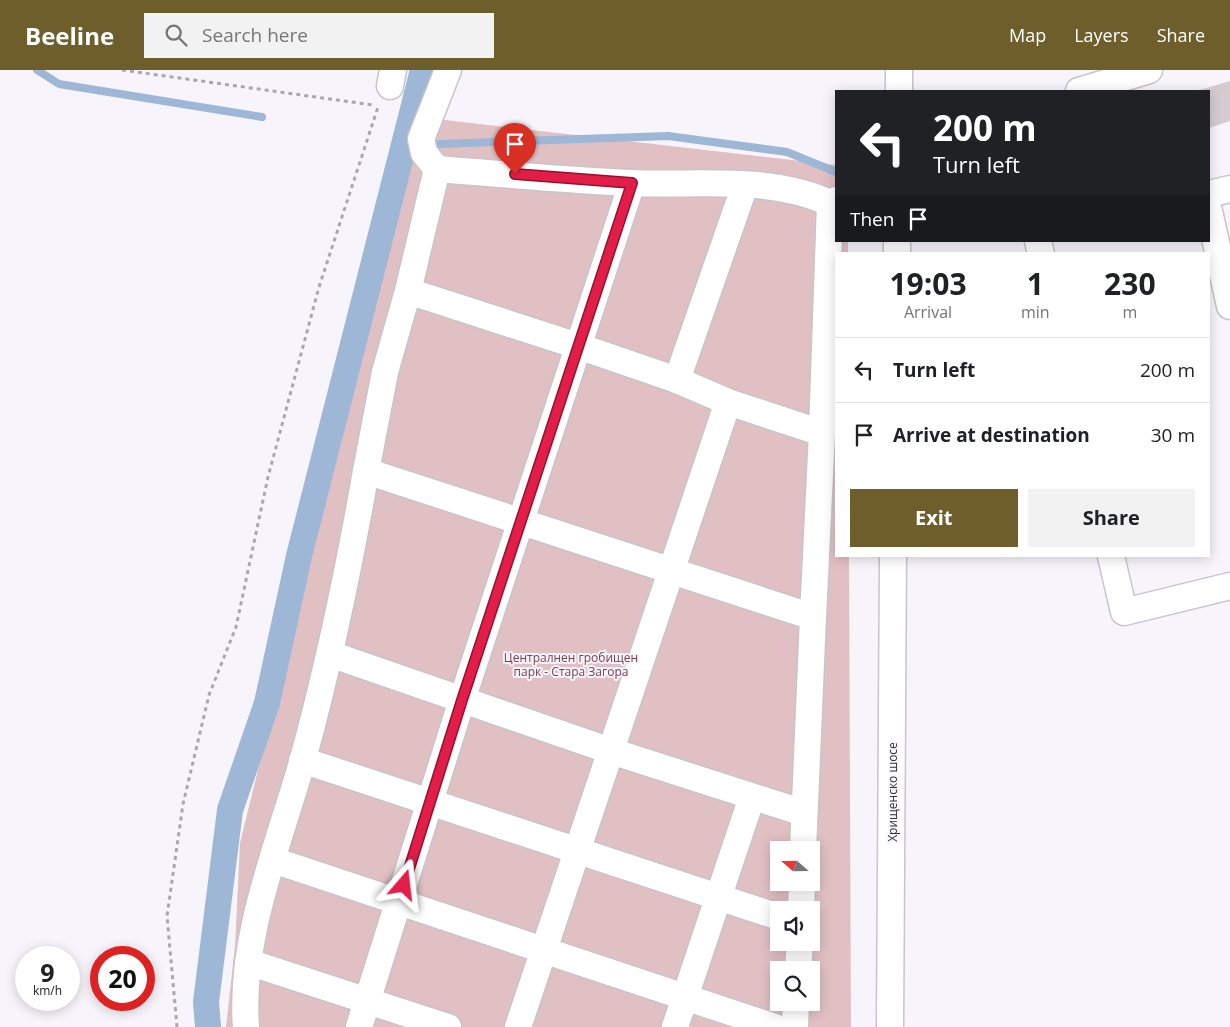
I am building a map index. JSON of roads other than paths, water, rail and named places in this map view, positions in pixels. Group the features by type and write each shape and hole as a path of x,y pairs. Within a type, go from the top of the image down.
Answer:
{"street":[{"path":"448,70 422,139 424,153 437,169 632,183 778,186 833,201 803,841"},
{"path":"898,90 899,70"},
{"path":"1083,90 1149,70"},
{"path":"246,1027 244,989 248,962 273,860 330,654 350,566 385,372 408,291 437,169"},
{"path":"359,1027 462,700 632,183"},
{"path":"677,380 745,186"},
{"path":"1210,194 1230,189"},
{"path":"1210,216 1230,306"},
{"path":"408,291 578,346 677,380 728,402 822,433"},
{"path":"518,1027 728,402"},
{"path":"366,471 813,617"},
{"name":"Хрищенско шосе","path":"890,1027 893,557"},
{"path":"1111,557 1124,612 1230,586"},
{"path":"330,654 611,751 804,813"},
{"path":"302,760 770,914"},
{"path":"675,1027 752,797"},
{"path":"273,860 775,1027"},
{"path":"248,962 448,1027"},
{"path":"795,1027 796,1011"}],"waterway":[{"path":"37,70 59,84 262,117"},
{"path":"208,1027 206,1002 230,810 267,703 299,556 423,70"},
{"path":"439,144 668,136 787,152 835,172"}],"park label":[{"name":"Централнен гробищен парк - Стара Загора","path":"571,664"}]}
